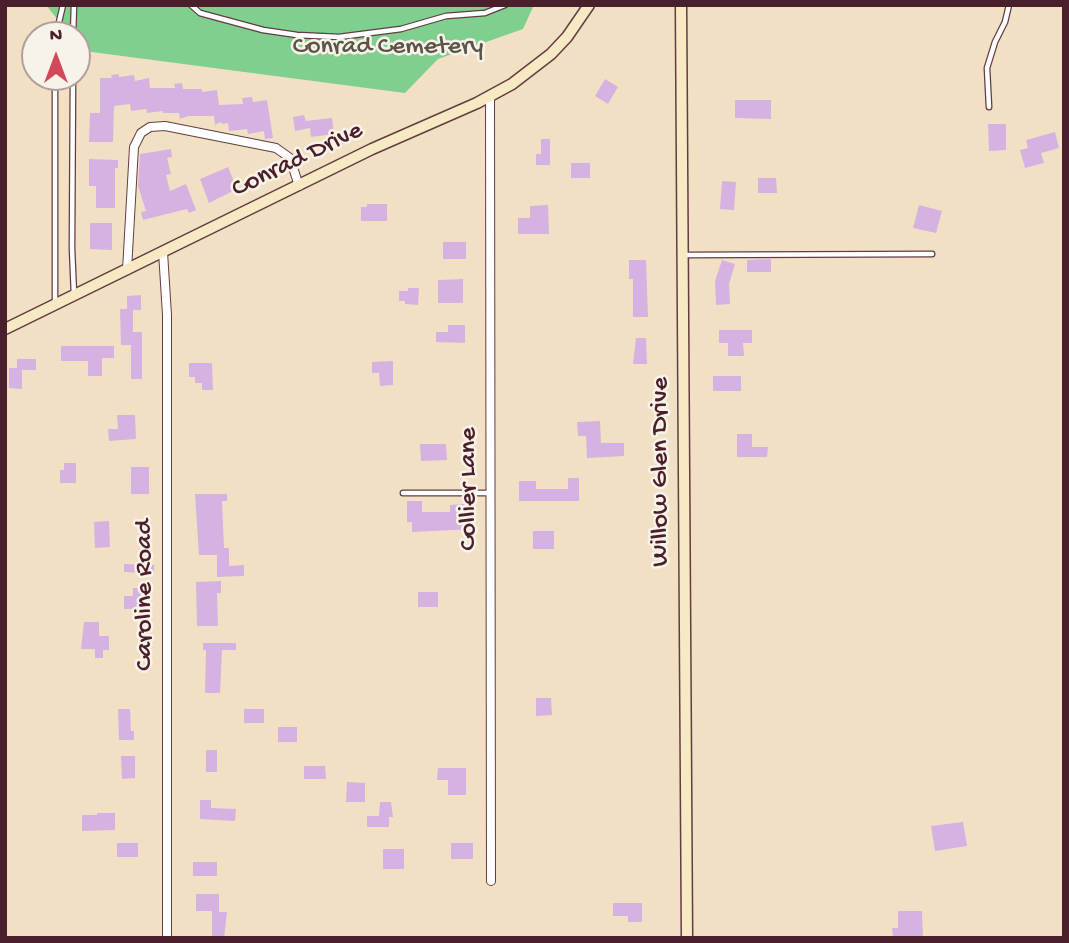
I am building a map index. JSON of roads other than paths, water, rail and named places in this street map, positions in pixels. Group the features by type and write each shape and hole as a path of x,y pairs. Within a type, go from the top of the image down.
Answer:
{"main road":[{"name":"Conrad Drive","path":"5,329 372,149 490,96 522,77 551,54 567,37 589,5"},
{"name":"Willow Glen Drive","path":"681,5 687,938"}],"street":[{"name":"Collier Lane","path":"490,96 491,881"},
{"path":"127,270 134,147 145,130 165,126 276,148 290,158 299,186"},
{"name":"Caroline Road","path":"163,252 167,315 167,938"}],"lane":[{"path":"191,5 200,13 263,30 339,37 401,29 446,16 485,13 505,5"},
{"path":"989,107 987,68 1009,5"},
{"path":"55,91 55,305"},
{"path":"73,91 74,296"},
{"path":"684,256 932,254"},
{"path":"403,493 491,493"}],"park label":[{"name":"Conrad Cemetery","path":"388,48"}]}
